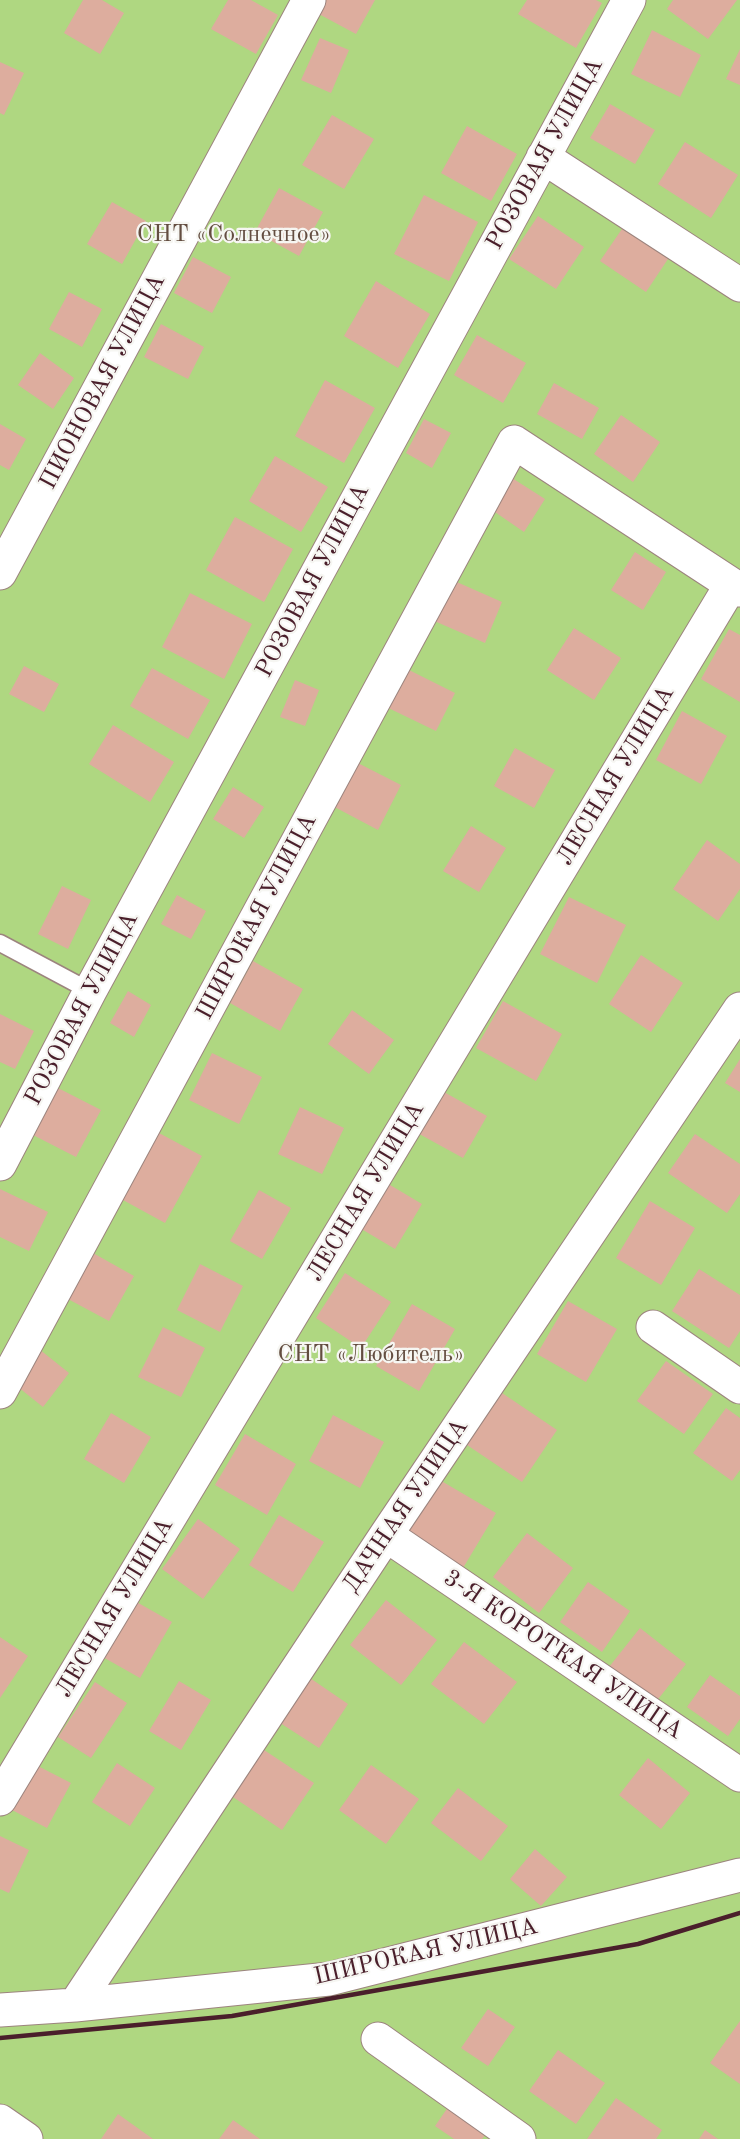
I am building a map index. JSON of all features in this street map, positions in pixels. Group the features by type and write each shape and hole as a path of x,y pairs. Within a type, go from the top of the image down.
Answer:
{"street":[{"name":"ПИОНОВАЯ УЛИЦА","path":"0,573 309,0"},
{"name":"РОЗОВАЯ УЛИЦА","path":"0,1164 90,991 629,0"},
{"path":"543,157 740,285"},
{"name":"ШИРОКАЯ УЛИЦА","path":"0,1392 514,442 736,588"},
{"name":"ЛЕСНАЯ УЛИЦА","path":"0,1799 736,588"},
{"name":"ДАЧНАЯ УЛИЦА","path":"75,2005 386,1535 740,1009"},
{"path":"653,1328 740,1387"},
{"name":"3-Я КОРОТКАЯ УЛИЦА","path":"386,1535 740,1775"},
{"name":"ШИРОКАЯ УЛИЦА","path":"0,2010 75,2005 329,1978 740,1875"},
{"path":"378,2038 519,2139"},
{"path":"0,2121 26,2139"}],"lane":[{"path":"0,943 90,991"}],"green space":[{"name":"СНТ «Любитель»","path":"0,0 740,0 740,2139 0,2139"}],"building":[{"path":"83,0 102,0 124,13 100,54 64,33"},
{"path":"228,0 251,0 278,15 256,54 211,29"},
{"path":"324,0 375,0 356,34 317,13"},
{"path":"527,0 596,0 602,3 576,48 518,14"},
{"path":"673,0 737,0 708,39 667,9"},
{"path":"652,30 701,55 680,97 631,74"},
{"path":"320,38 349,50 331,93 301,80"},
{"path":"740,49 740,85 726,79"},
{"path":"0,62 24,73 4,115 0,113"},
{"path":"610,104 655,130 635,164 590,138"},
{"path":"332,115 374,139 344,189 302,165"},
{"path":"467,126 517,154 491,201 441,173"},
{"path":"685,142 738,175 711,218 658,184"},
{"path":"279,188 323,212 299,256 255,232"},
{"path":"424,195 478,222 449,281 394,254"},
{"path":"112,202 146,221 122,264 87,244"},
{"path":"538,216 584,247 556,289 509,259"},
{"path":"624,226 670,256 646,292 600,261"},
{"path":"193,257 231,277 212,313 174,293"},
{"path":"376,281 430,314 398,368 344,336"},
{"path":"69,292 102,309 82,347 49,329"},
{"path":"161,324 204,347 188,379 144,357"},
{"path":"477,335 526,363 503,403 454,375"},
{"path":"40,353 74,378 53,409 18,385"},
{"path":"325,380 375,408 344,463 295,436"},
{"path":"554,383 599,408 582,439 537,414"},
{"path":"621,415 660,442 633,482 594,454"},
{"path":"424,419 451,433 432,468 406,453"},
{"path":"0,424 26,439 9,470 0,465"},
{"path":"275,456 328,487 301,532 249,501"},
{"path":"512,478 545,499 524,532 492,510"},
{"path":"235,517 293,549 264,602 206,570"},
{"path":"635,552 666,572 643,610 611,590"},
{"path":"450,579 502,602 485,643 432,620"},
{"path":"190,593 252,624 224,679 162,647"},
{"path":"574,628 621,658 594,700 547,670"},
{"path":"729,629 740,635 740,702 701,679"},
{"path":"397,664 455,693 436,731 378,703"},
{"path":"24,666 59,684 44,712 9,694"},
{"path":"152,668 210,700 188,739 130,706"},
{"path":"295,680 319,690 305,726 280,717"},
{"path":"682,711 727,736 701,784 656,760"},
{"path":"113,725 174,762 150,802 89,764"},
{"path":"515,748 555,770 534,808 494,786"},
{"path":"350,759 401,785 378,830 327,803"},
{"path":"233,787 264,807 244,838 213,819"},
{"path":"471,826 506,848 479,892 443,871"},
{"path":"707,840 740,864 740,889 718,921 673,889"},
{"path":"62,886 91,900 68,949 38,934"},
{"path":"177,895 206,911 191,939 161,924"},
{"path":"569,897 626,925 597,983 540,954"},
{"path":"641,955 683,983 651,1032 609,1004"},
{"path":"253,961 303,989 280,1031 230,1003"},
{"path":"128,991 151,1005 134,1037 110,1023"},
{"path":"503,1001 562,1034 536,1081 476,1048"},
{"path":"352,1010 394,1040 369,1074 328,1044"},
{"path":"0,1014 34,1031 15,1069 0,1062"},
{"path":"212,1053 262,1077 239,1124 189,1100"},
{"path":"740,1059 740,1092 725,1083"},
{"path":"435,1087 487,1116 463,1158 412,1130"},
{"path":"58,1088 101,1110 76,1157 33,1135"},
{"path":"300,1107 344,1128 322,1174 278,1154"},
{"path":"159,1133 202,1156 165,1223 123,1200"},
{"path":"695,1134 740,1164 740,1194 727,1213 668,1173"},
{"path":"380,1179 422,1204 395,1249 353,1224"},
{"path":"0,1189 48,1212 29,1251 0,1237"},
{"path":"259,1190 291,1208 262,1259 230,1241"},
{"path":"650,1201 695,1228 661,1285 616,1258"},
{"path":"93,1253 134,1276 109,1321 68,1299"},
{"path":"200,1264 243,1286 220,1332 177,1310"},
{"path":"699,1269 740,1295 740,1331 729,1348 672,1311"},
{"path":"345,1273 391,1302 361,1348 316,1318"},
{"path":"568,1301 617,1329 586,1382 537,1354"},
{"path":"412,1304 455,1329 419,1391 376,1366"},
{"path":"163,1327 205,1348 181,1397 138,1377"},
{"path":"39,1349 69,1373 43,1407 13,1383"},
{"path":"666,1361 713,1394 684,1434 637,1401"},
{"path":"502,1393 557,1430 522,1482 467,1445"},
{"path":"726,1408 740,1418 740,1470 732,1481 693,1453"},
{"path":"111,1413 151,1437 124,1483 84,1459"},
{"path":"333,1415 384,1442 360,1488 309,1461"},
{"path":"245,1434 296,1464 267,1515 215,1485"},
{"path":"438,1479 496,1513 463,1568 405,1533"},
{"path":"279,1515 324,1542 293,1592 249,1565"},
{"path":"198,1519 240,1549 203,1599 162,1569"},
{"path":"527,1533 573,1568 539,1613 493,1577"},
{"path":"588,1582 630,1611 602,1652 560,1622"},
{"path":"133,1600 172,1622 140,1678 101,1656"},
{"path":"386,1600 437,1640 401,1685 350,1645"},
{"path":"640,1628 686,1664 655,1703 609,1667"},
{"path":"0,1637 28,1656 0,1698"},
{"path":"464,1642 517,1682 484,1724 431,1684"},
{"path":"710,1675 740,1696 740,1719 728,1736 687,1707"},
{"path":"307,1676 348,1704 319,1748 277,1721"},
{"path":"179,1681 211,1700 181,1750 149,1731"},
{"path":"95,1682 127,1703 91,1758 58,1737"},
{"path":"261,1748 314,1783 282,1830 230,1795"},
{"path":"648,1758 690,1793 661,1829 619,1795"},
{"path":"32,1763 71,1783 47,1828 8,1808"},
{"path":"117,1763 155,1788 130,1826 92,1802"},
{"path":"371,1765 419,1799 386,1844 339,1810"},
{"path":"458,1788 508,1826 481,1861 431,1823"},
{"path":"0,1836 29,1850 9,1893 0,1889"},
{"path":"535,1849 567,1877 541,1906 510,1879"},
{"path":"488,2009 515,2027 488,2066 461,2048"},
{"path":"740,2021 740,2084 710,2063"},
{"path":"558,2050 605,2083 576,2124 529,2091"},
{"path":"616,2098 662,2130 656,2139 587,2139"},
{"path":"451,2103 489,2130 482,2139 454,2139 435,2126"},
{"path":"118,2114 153,2139 101,2139"},
{"path":"233,2120 260,2139 219,2139"},
{"path":"705,2130 718,2139 699,2139"}],"railway":[{"path":"0,2038 232,2016 638,1944 740,1913"}],"park label":[{"name":"СНТ «Солнечное»","path":"234,235"}]}
